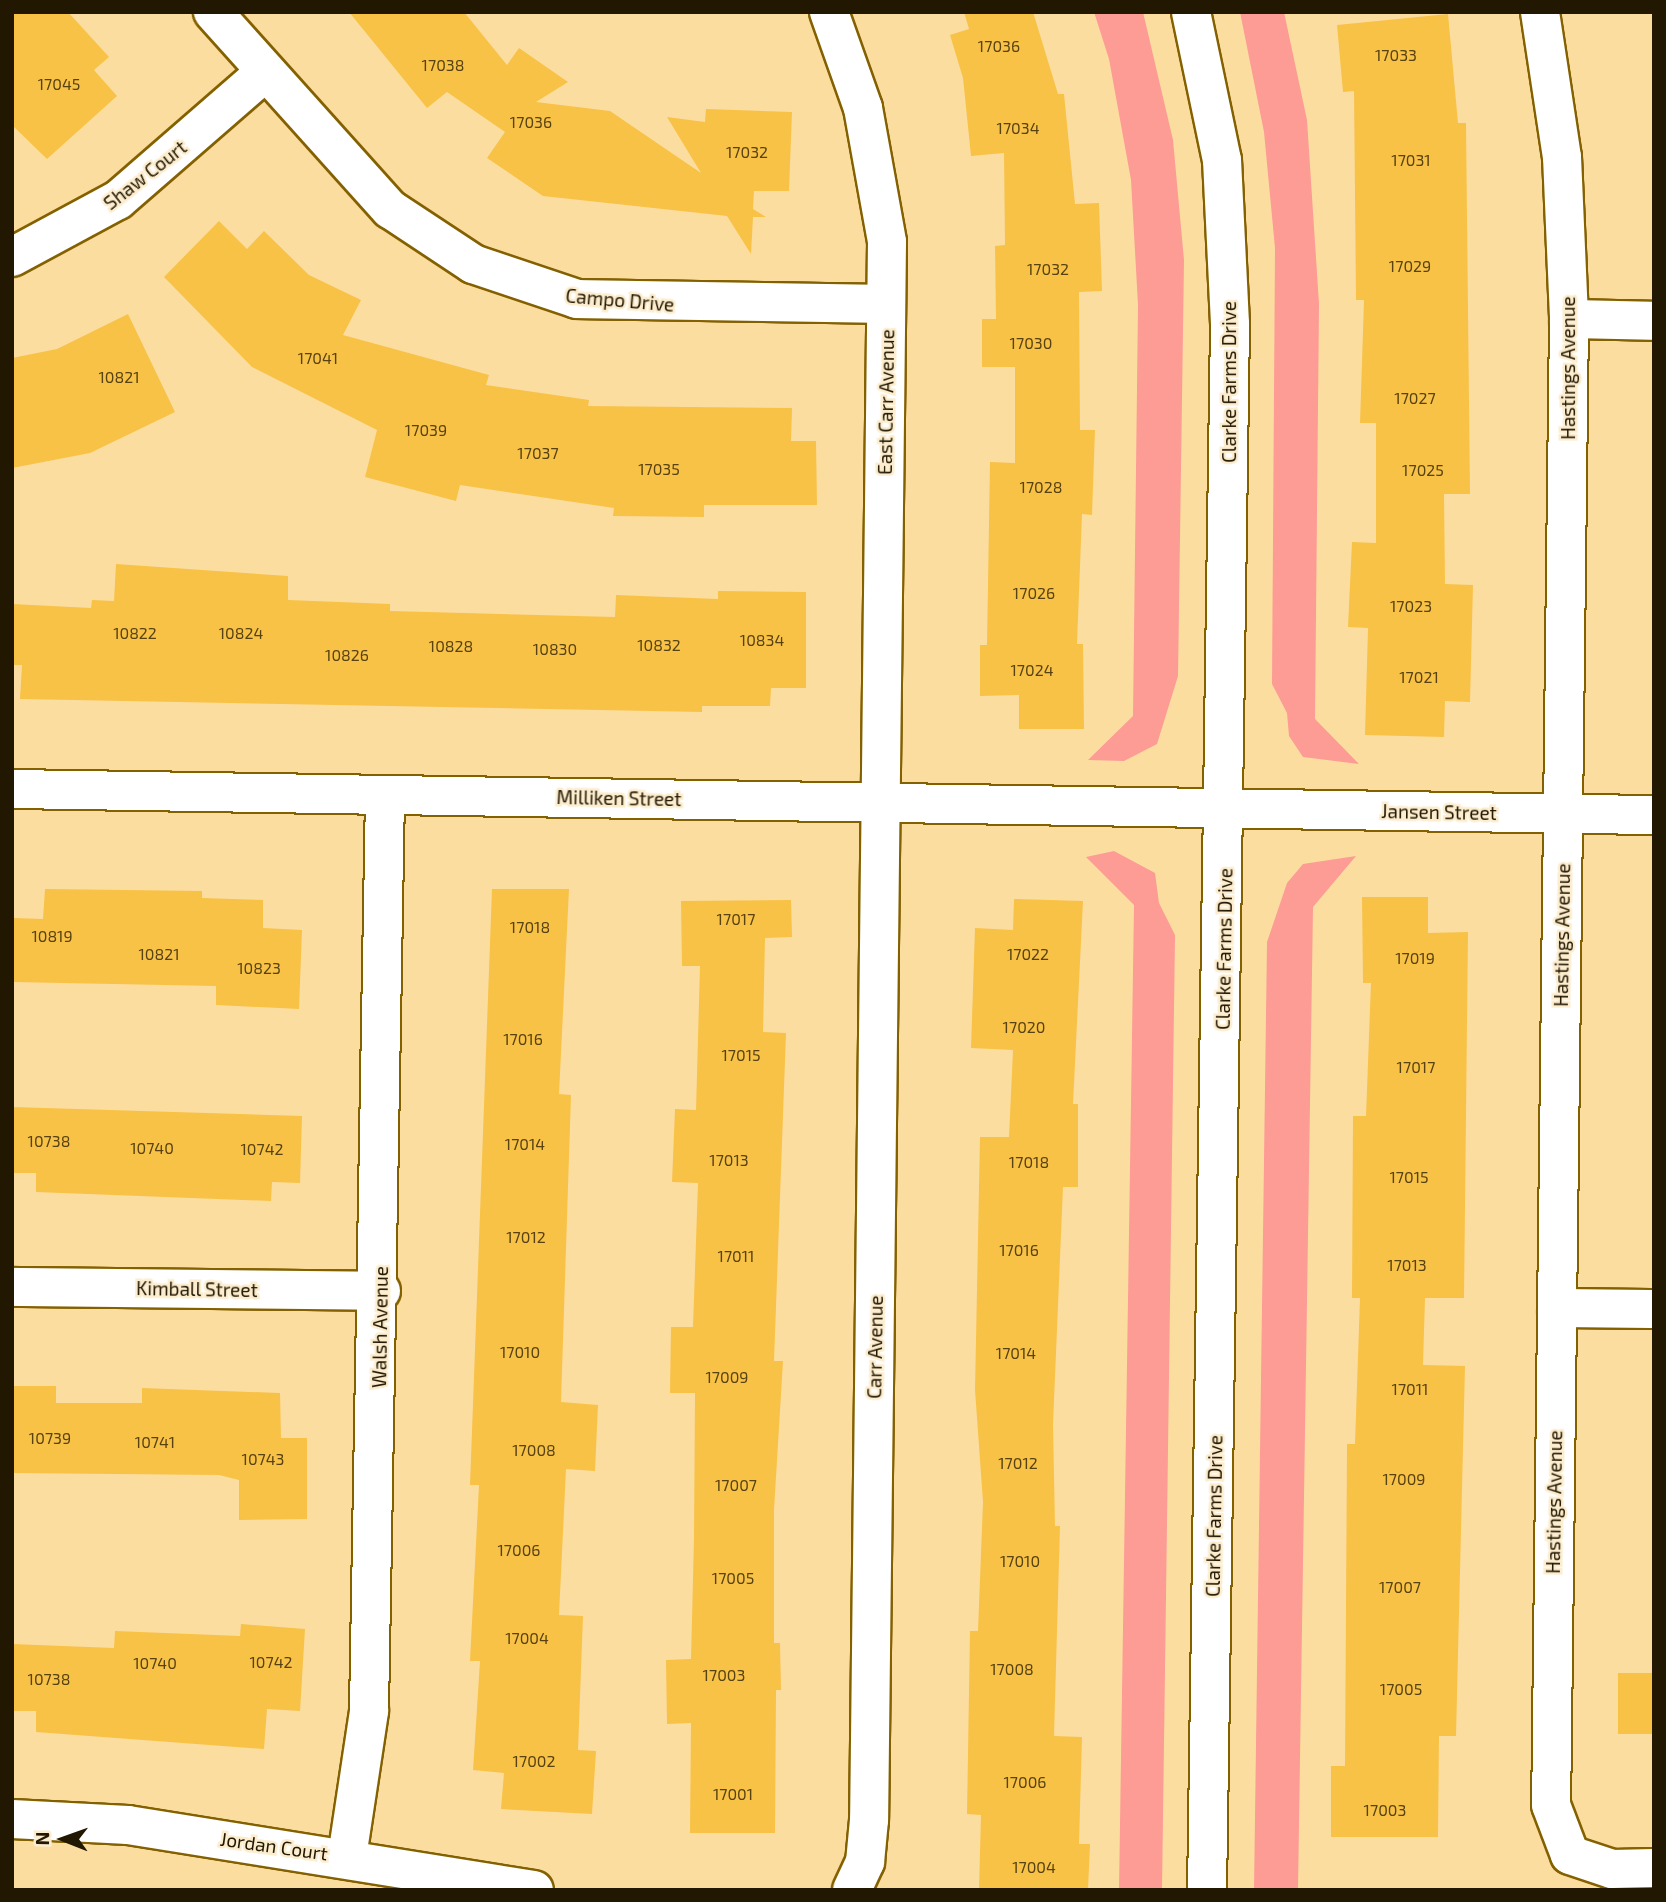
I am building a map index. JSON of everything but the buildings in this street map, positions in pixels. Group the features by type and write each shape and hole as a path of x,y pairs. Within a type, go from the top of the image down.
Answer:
{"street":[{"name":"Campo Drive","path":"213,12 264,73 413,228 473,264 538,291 616,303 886,304"},
{"name":"East Carr Avenue","path":"829,12 863,108 883,195 886,304 881,801"},
{"name":"Clarke Farms Drive","path":"1191,12 1220,148 1229,270 1225,808 1208,1890"},
{"name":"Hastings Avenue","path":"1540,12 1562,157 1569,319 1551,1805 1570,1855 1591,1866 1654,1868"},
{"name":"Shaw Court","path":"12,257 118,200 264,73"},
{"path":"1569,319 1654,321"},
{"name":"Milliken Street","path":"12,789 1225,808"},
{"name":"Walsh Avenue","path":"346,1857 369,1711 381,1291 385,796"},
{"name":"Carr Avenue","path":"852,1890 865,1862 869,1820 881,801"},
{"name":"Jansen Street","path":"1225,808 1654,815"},
{"name":"Kimball Street","path":"12,1287 381,1291"},
{"path":"1557,1308 1654,1309"},
{"name":"Jordan Court","path":"12,1819 128,1825 346,1857 534,1890"}],"shaded area":[{"path":"1094,12 1143,12 1173,140 1184,260 1178,676 1157,744 1124,761 1088,760 1133,716 1138,305 1131,180 1109,59"},
{"path":"1240,12 1284,12 1307,120 1319,304 1315,719 1359,764 1303,757 1289,736 1287,713 1272,684 1275,248 1264,132"},
{"path":"1114,851 1155,873 1159,903 1175,935 1162,1890 1119,1890 1134,905 1086,857"},
{"path":"1356,856 1313,907 1298,1890 1254,1890 1267,942 1287,883 1303,864"}]}
